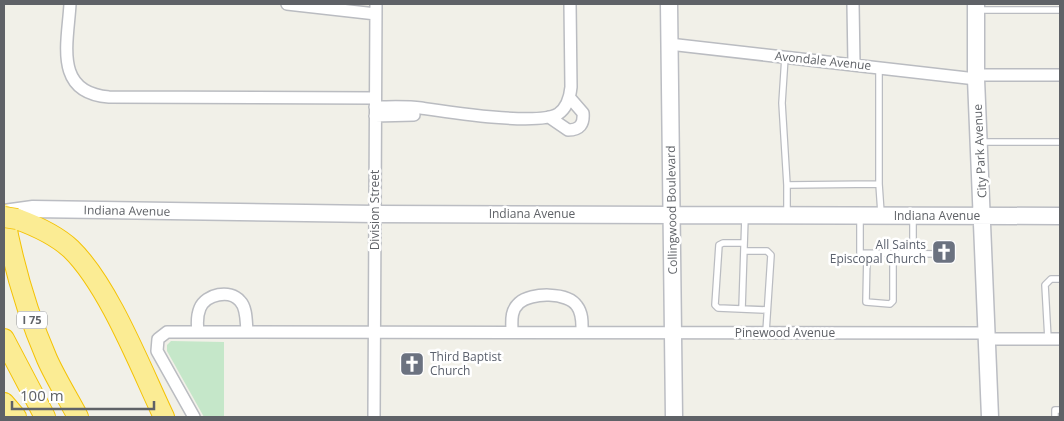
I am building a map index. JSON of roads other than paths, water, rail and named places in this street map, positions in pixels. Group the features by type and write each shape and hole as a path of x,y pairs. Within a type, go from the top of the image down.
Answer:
{"highway":[{"name":"I 75","path":"12,214 17,275 48,361 78,417"},
{"path":"12,214 61,241 83,263 120,324 164,417"},
{"name":"I 75","path":"4,339 45,417"},
{"path":"4,403 16,417"}],"street":[{"path":"70,4 66,61 74,80 89,92 109,98 375,107 421,115 434,111 466,112 514,119 549,117 558,114 570,98 570,4"},
{"path":"294,4 376,9"},
{"name":"Collingwood Boulevard","path":"669,4 674,417"},
{"path":"853,4 854,64"},
{"name":"City Park Avenue","path":"976,7 976,77 990,417"},
{"name":"Division Street","path":"374,417 376,9"},
{"name":"Avondale Avenue","path":"669,44 976,77 1060,75"},
{"path":"549,117 568,130 579,127 582,124 583,113 570,98"},
{"name":"Indiana Avenue","path":"12,214 1060,216"},
{"path":"198,332 198,316 203,303 214,296 221,295 229,295 241,301 245,310 247,331"},
{"path":"512,332 512,313 519,303 528,298 559,297 570,300 578,306 582,316 582,332"},
{"name":"Pinewood Avenue","path":"194,417 157,351 156,344 162,335 167,332 766,332 1060,339"}],"lane":[{"path":"976,7 1060,10"},
{"path":"785,57 782,104 788,215"},
{"path":"879,67 879,184 881,215"},
{"path":"979,142 1060,142"},
{"path":"787,184 879,184"},
{"path":"742,309 746,215"},
{"path":"913,215 913,254"},
{"path":"860,216 859,252 867,254 941,254"},
{"path":"744,243 723,243 719,246 715,305 718,308 767,310"},
{"path":"744,251 770,253 766,332"},
{"path":"867,254 866,302 890,304 893,301 893,254"},
{"path":"1048,339 1045,285 1051,279 1060,279"},
{"path":"1055,417 1055,410 1060,410"}],"place":[{"name":"All Saints Episcopal Church","path":"944,252"},
{"name":"Third Baptist Church","path":"412,364"}]}
